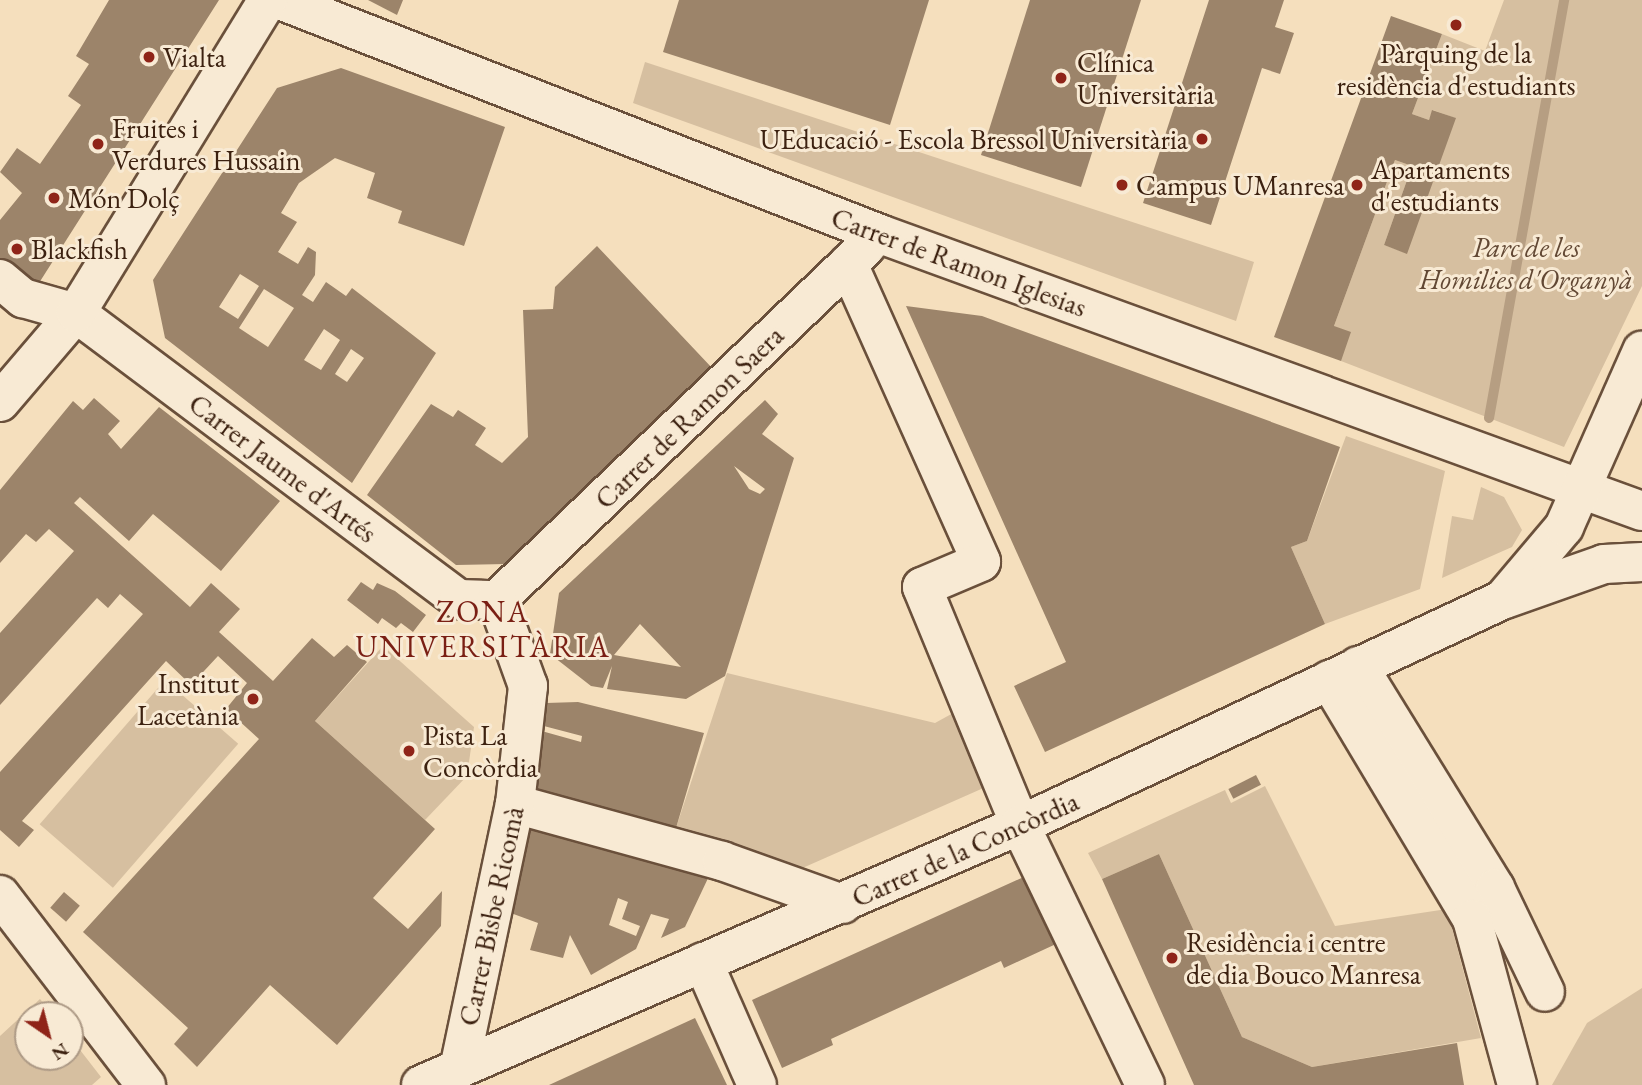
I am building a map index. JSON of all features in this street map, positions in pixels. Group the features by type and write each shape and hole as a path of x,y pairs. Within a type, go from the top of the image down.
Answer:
{"street":[{"path":"0,402 76,313 268,0"},
{"name":"Carrer de Ramon Iglesias","path":"280,0 880,234 1642,511"},
{"name":"Carrer de Ramon Saera","path":"497,600 880,234"},
{"path":"848,264 981,562 922,587 1020,825 1145,1085"},
{"path":"0,279 23,298 76,313"},
{"name":"Carrer Jaume d'Artés","path":"76,313 459,599 497,600"},
{"name":"Carrer de la Concòrdia","path":"1502,600 1564,527 1642,351"},
{"name":"Carrer de la Concòrdia","path":"421,1085 703,962 844,904 1502,600 1604,564 1642,562"},
{"name":"Carrer Bisbe Ricomà","path":"459,1069 515,804 528,687 497,600"},
{"path":"1343,673 1495,888 1545,992"},
{"path":"1343,673 1472,919 1517,1085"},
{"path":"515,804 722,861 844,904"},
{"path":"0,895 146,1085"},
{"path":"703,962 757,1085"}],"green space":[{"name":"Parc de les Homilies d'Organyà","path":"1504,0 1642,0 1642,286 1564,447 1341,361 1334,326 1395,160 1412,166 1384,245 1406,253 1455,118 1433,110 1429,120 1412,114 1442,34 1485,51"},
{"path":"645,62 1254,262 1236,321 633,103"},
{"path":"1346,436 1445,471 1420,589 1325,624 1291,547 1307,541"},
{"path":"1481,487 1504,497 1522,530 1512,547 1442,578 1452,516 1473,520"},
{"name":"Pista La Concòrdia","path":"383,646 474,727 467,776 425,820 315,721"},
{"path":"727,673 935,723 955,712 988,786 798,870 676,828"},
{"path":"165,680 238,744 113,888 40,824"},
{"path":"1265,786 1335,926 1447,909 1481,1038 1312,1067 1242,1037 1159,854 1102,879 1088,853 1225,790 1231,803"},
{"path":"1642,988 1642,1085 1552,1085 1587,1023"},
{"path":"14,1023 14,1071 84,1071 84,1055 101,1077 92,1085 0,1085 0,1036"}],"building":[{"path":"109,0 219,0 39,283 0,259 0,220 22,193 0,172 17,148 40,164 81,105 68,96 89,64 76,56"},
{"path":"368,0 403,0 397,15"},
{"path":"679,0 929,0 890,125 663,52"},
{"name":"Clínica Universitària","path":"1030,0 1141,0 1081,187 981,155"},
{"name":"UEducació - Escola Bressol Universitària","path":"1209,0 1284,0 1275,27 1294,33 1280,74 1262,68 1211,225 1143,203"},
{"name":"Apartaments d'estudiants","path":"1391,16 1442,34 1412,114 1429,120 1432,110 1456,118 1407,254 1384,245 1412,166 1395,160 1334,326 1351,332 1341,361 1274,337"},
{"path":"341,68 505,127 464,246 398,223 402,211 367,198 375,173 335,158 299,183 281,213 297,222 278,252 298,264 308,247 316,252 315,275 302,295 313,302 326,282 346,296 352,288 436,353 352,483 165,338 153,280 277,88","holes":["240,274 259,286 238,319 219,307","264,289 294,308 268,347 239,328","324,329 340,340 321,370 304,360","351,349 364,358 347,382 335,374"]},
{"path":"597,246 713,369 506,564 456,565 367,495 431,404 453,417 458,410 486,428 475,445 502,463 528,437 523,310 553,309 555,287"},
{"path":"906,306 982,316 1340,447 1307,541 1291,547 1325,624 1045,752 1014,686 1066,662"},
{"path":"94,398 120,421 108,434 121,449 159,407 280,501 221,571 153,514 129,541 80,497 74,503 190,607 211,583 240,609 219,632 273,681 312,638 334,657 347,645 367,662 315,721 435,829 373,898 408,929 442,891 441,926 337,1045 270,985 197,1067 174,1044 188,1028 83,932 259,739 226,709 247,683 218,656 191,685 166,661 22,821 34,830 19,847 0,830 0,772 143,614 120,594 108,608 97,598 0,705 0,633 74,551 49,529 36,542 26,534 0,563 0,490 73,401 83,410"},
{"path":"765,400 778,414 762,434 794,458 725,676 686,699 607,689 612,666 603,688 591,686 550,654 559,593","holes":["734,466 765,489 760,494 749,489","640,624 681,667 614,655"]},
{"path":"361,582 373,590 377,583 395,591 426,615 413,632 401,623 396,628 382,618 378,624 347,600"},
{"path":"578,702 704,733 676,828 530,787 538,730 581,742 582,736 540,725 546,703"},
{"path":"1256,775 1261,785 1233,799 1228,789"},
{"path":"524,825 710,874 685,927 661,938 669,919 651,914 636,949 591,975 570,935 563,958 530,950 538,923 508,912","holes":["618,898 628,902 622,919 640,926 636,936 609,925"]},
{"name":"Residència i centre de dia Bouco Manresa","path":"1159,854 1242,1037 1312,1067 1457,1043 1464,1085 1194,1085 1102,879"},
{"path":"1026,876 1056,944 1004,968 1001,961 831,1039 833,1045 782,1068 752,1000"},
{"path":"64,892 80,906 66,922 50,908"},
{"path":"695,1018 727,1085 549,1085"}],"waterway":[{"path":"1489,418 1564,0"}],"place":[{"name":"Pàrquing de la residència d'estudiants","path":"1456,25"},
{"name":"Vialta","path":"149,57"},
{"name":"Clínica Universitària","path":"1061,78"},
{"name":"UEducació - Escola Bressol Universitària","path":"1202,139"},
{"name":"Fruites i Verdures Hussain","path":"98,144"},
{"name":"Campus UManresa","path":"1122,185"},
{"name":"Apartaments d'estudiants","path":"1357,185"},
{"name":"Món Dolç","path":"54,198"},
{"name":"Blackfish","path":"17,249"},
{"name":"Institut Lacetània","path":"253,699"},
{"name":"Pista La Concòrdia","path":"409,751"},
{"name":"Residència i centre de dia Bouco Manresa","path":"1172,958"}],"district":[{"name":"ZONA UNIVERSITÀRIA","path":"483,629"}]}
